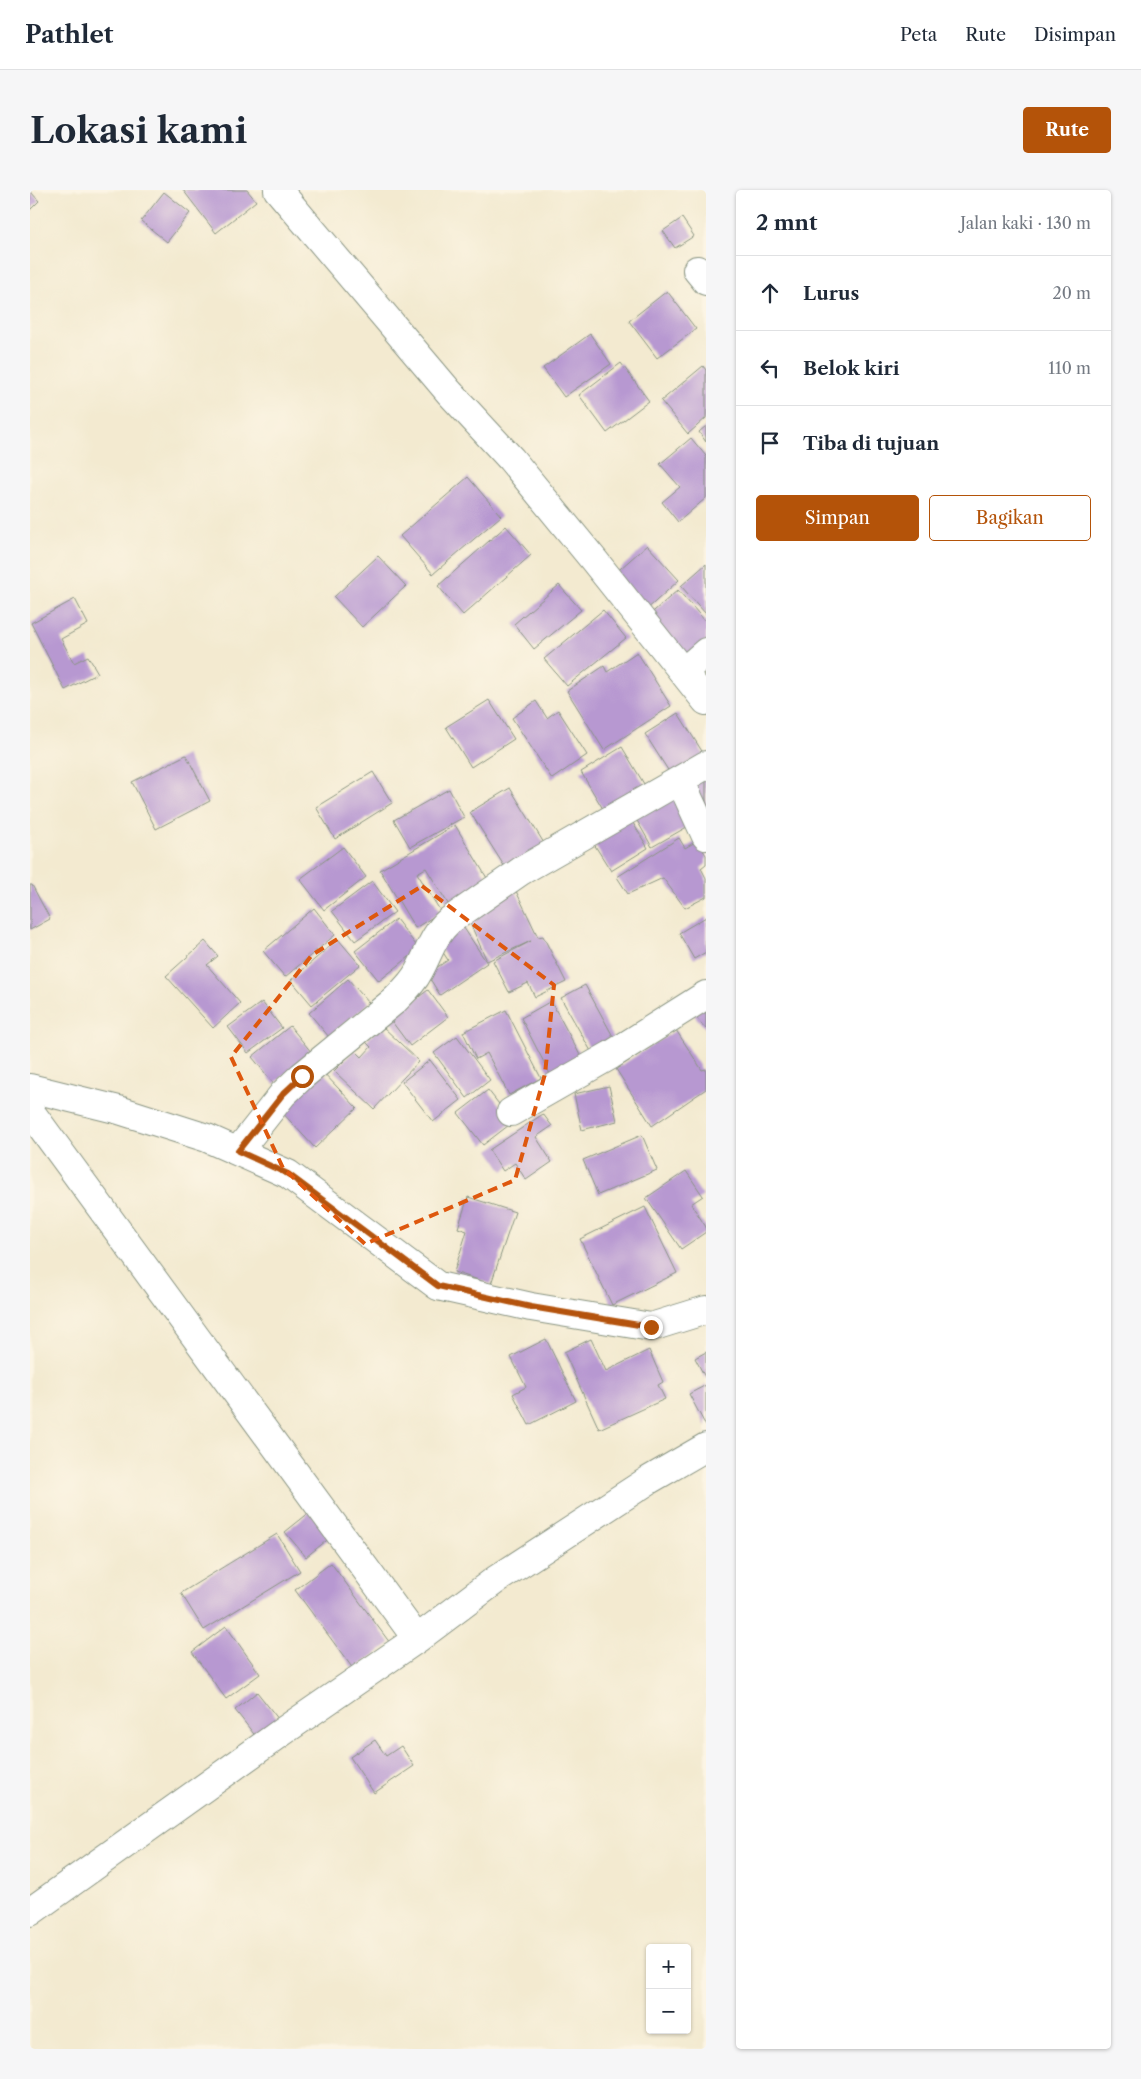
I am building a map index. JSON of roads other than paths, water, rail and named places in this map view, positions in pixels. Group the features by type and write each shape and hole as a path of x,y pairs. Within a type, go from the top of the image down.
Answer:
{"street":[{"path":"278,190 449,392 511,459 706,701"},
{"path":"683,672 706,652"},
{"path":"238,1151 283,1094 407,988 418,973 439,930 449,921 521,871 706,765"},
{"path":"680,780 706,836"},
{"path":"511,1112 611,1056 706,996"},
{"path":"30,1088 119,1110 207,1138 288,1174 438,1286 531,1307 651,1327 706,1310"},
{"path":"30,1111 417,1639"},
{"path":"30,1912 285,1730 417,1639 497,1579 648,1480 706,1447"}]}
